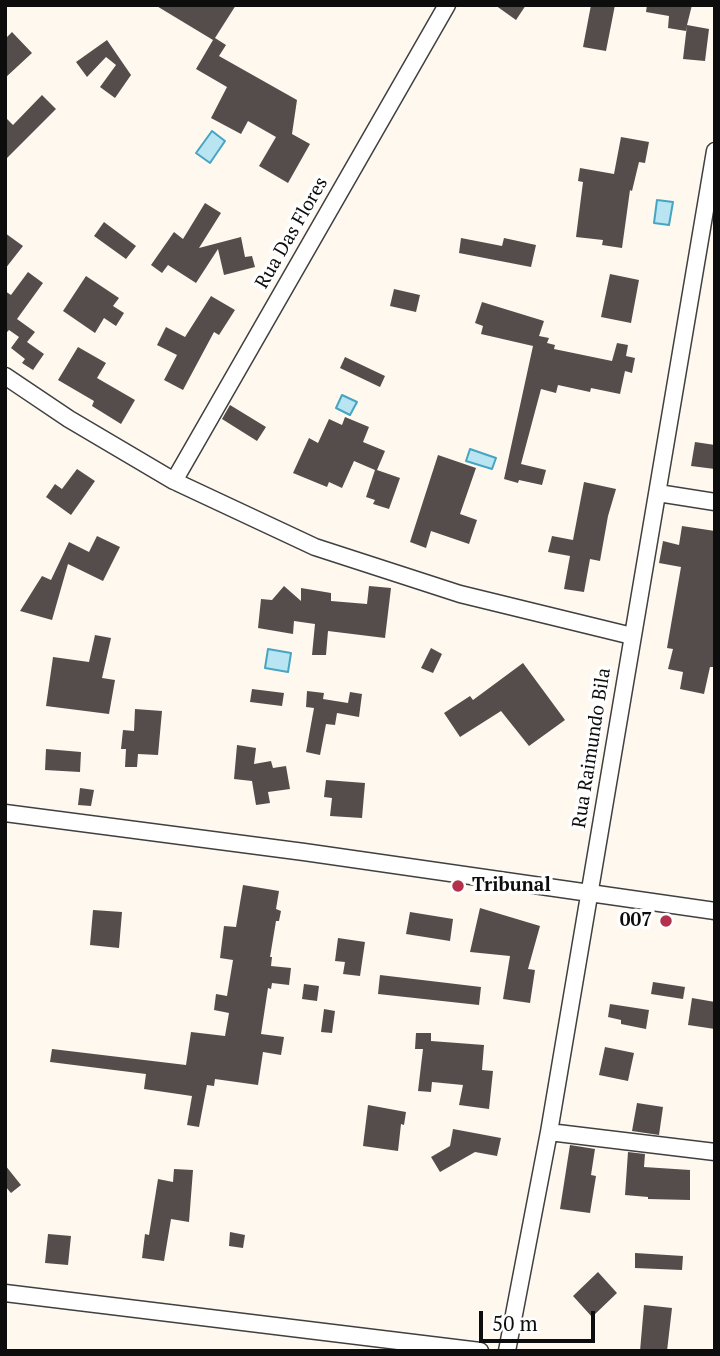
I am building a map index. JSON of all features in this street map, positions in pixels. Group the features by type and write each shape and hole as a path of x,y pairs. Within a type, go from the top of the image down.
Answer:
{"street":[{"name":"Rua Das Flores","path":"174,481 447,5"},
{"name":"Rua Raimundo Bila","path":"507,1351 549,1132 715,151"},
{"path":"5,376 69,419 174,481 315,547 460,594 632,636"},
{"path":"658,493 715,502"},
{"path":"5,813 715,911"},
{"path":"549,1132 715,1152"},
{"path":"5,1293 480,1351"}],"water":[{"path":"212,131 225,141 210,163 196,153"},
{"path":"657,200 673,202 669,225 654,223"},
{"path":"342,395 357,402 350,415 336,408"},
{"path":"470,449 496,458 492,469 466,461"},
{"path":"268,649 291,653 288,672 265,668"}],"building":[{"path":"155,5 236,5 215,38 226,45 219,56 297,100 292,134 310,144 288,183 259,166 276,137 248,121 241,134 211,118 227,87 196,69 213,40"},
{"path":"495,5 526,5 516,20"},
{"path":"591,5 615,5 606,51 583,47"},
{"path":"647,5 692,5 686,31 668,28 669,16 646,12"},
{"path":"687,25 709,29 705,61 683,59"},
{"path":"12,32 32,53 5,78 5,39"},
{"path":"107,40 131,75 115,98 100,87 116,65 106,57 87,77 76,62"},
{"path":"42,95 56,109 5,160 5,117 13,125"},
{"path":"621,137 649,142 645,163 639,162 632,191 630,190 622,248 602,245 603,240 576,237 583,182 578,181 580,168 614,174"},
{"path":"205,203 221,213 199,248 241,237 245,257 252,256 255,267 224,275 218,249 196,283 168,265 162,273 151,265 174,232 183,239"},
{"path":"104,222 136,246 126,259 94,236"},
{"path":"5,233 23,246 5,269"},
{"path":"461,238 502,246 504,238 536,245 531,267 459,253"},
{"path":"28,272 43,283 17,319 35,332 27,342 44,354 33,370 22,363 25,359 11,348 19,337 9,330 5,334 5,291 11,295"},
{"path":"610,274 639,280 631,323 601,317"},
{"path":"86,276 119,298 113,306 124,313 116,326 104,318 95,333 63,311"},
{"path":"394,289 420,295 416,312 390,306"},
{"path":"211,296 235,310 219,335 214,332 183,390 164,380 177,355 157,345 166,327 185,337"},
{"path":"482,302 544,321 539,336 549,338 547,343 555,345 554,349 612,361 617,343 628,345 626,356 635,358 632,373 625,371 620,394 591,388 590,392 558,385 556,393 541,389 521,464 546,470 542,485 504,479 533,346 481,334 483,326 475,323"},
{"path":"78,347 106,363 97,378 135,400 121,424 92,406 94,401 58,380"},
{"path":"345,357 385,376 380,387 340,368"},
{"path":"230,405 266,427 257,441 222,419"},
{"path":"345,417 369,427 363,442 385,451 377,470 400,478 389,509 373,504 375,500 366,497 375,470 354,461 342,488 329,482 327,487 293,473 309,438 318,443 329,419 342,425"},
{"path":"695,442 715,445 715,469 691,466"},
{"path":"438,455 476,468 460,514 477,520 469,544 431,531 426,548 410,542"},
{"path":"77,469 95,481 71,515 46,497 55,484 62,489"},
{"path":"584,482 616,489 600,561 590,559 584,592 564,589 570,556 548,552 552,536 573,540"},
{"path":"682,526 715,531 715,667 710,667 704,694 680,689 683,672 668,669 673,649 667,648 681,567 659,563 663,541 679,545"},
{"path":"97,536 120,547 103,581 68,564 52,620 20,611 42,576 51,580 69,542 89,552"},
{"path":"284,586 301,601 301,588 331,593 331,601 367,604 369,586 391,588 385,638 328,631 326,655 312,655 315,624 294,621 293,634 258,628 261,599 272,600"},
{"path":"95,635 111,638 102,678 115,680 109,714 46,706 53,657 89,662"},
{"path":"431,648 442,654 433,673 421,668"},
{"path":"523,663 565,720 529,746 501,711 460,737 444,713 470,696 473,700"},
{"path":"252,689 284,693 282,706 250,702"},
{"path":"307,691 324,693 323,699 348,703 350,692 362,694 359,717 337,713 335,725 326,724 320,755 306,752 314,708 306,707"},
{"path":"135,709 162,711 158,755 138,754 137,767 125,767 126,749 121,749 123,730 134,731"},
{"path":"237,745 256,748 254,764 271,761 273,768 286,766 290,789 268,792 270,803 256,805 252,781 234,779"},
{"path":"46,749 81,752 80,772 45,770"},
{"path":"326,780 365,783 362,818 330,816 332,798 324,797"},
{"path":"80,788 94,790 91,806 78,805"},
{"path":"243,885 279,891 276,909 281,911 279,921 276,921 271,966 291,968 289,985 272,983 271,989 268,988 261,1034 284,1037 281,1055 263,1052 258,1085 215,1079 214,1086 207,1085 199,1127 187,1125 192,1096 144,1089 146,1074 50,1062 52,1049 186,1065 191,1032 225,1036 229,1013 214,1010 216,994 227,996 233,960 220,958 224,926 236,927"},
{"path":"480,908 540,926 528,969 535,970 530,1003 503,999 510,956 470,952"},
{"path":"93,910 122,912 119,948 90,945"},
{"path":"410,912 453,919 450,941 406,934"},
{"path":"338,938 365,942 360,976 343,974 345,962 335,961"},
{"path":"380,975 481,987 479,1005 378,994"},
{"path":"653,982 685,987 683,999 651,994"},
{"path":"304,984 319,986 317,1001 302,999"},
{"path":"692,998 715,1002 715,1029 688,1025"},
{"path":"610,1004 649,1010 646,1029 621,1024 621,1020 608,1017"},
{"path":"324,1009 335,1011 332,1033 321,1032"},
{"path":"416,1033 431,1033 431,1041 484,1045 482,1070 493,1071 489,1109 459,1105 463,1085 432,1082 431,1092 418,1091 423,1049 415,1049"},
{"path":"605,1047 634,1053 628,1081 599,1075"},
{"path":"637,1103 663,1107 659,1135 632,1131"},
{"path":"368,1105 406,1112 404,1125 401,1124 398,1151 363,1146"},
{"path":"453,1129 501,1138 497,1156 475,1152 440,1172 431,1157 450,1146"},
{"path":"570,1145 595,1149 591,1175 596,1176 590,1213 560,1209"},
{"path":"628,1152 645,1154 644,1167 690,1170 690,1200 648,1199 625,1195"},
{"path":"5,1165 21,1185 11,1193 5,1186"},
{"path":"174,1169 193,1170 189,1222 171,1219 164,1261 142,1258 145,1234 149,1235 158,1179 173,1182"},
{"path":"230,1232 245,1235 243,1248 229,1246"},
{"path":"48,1234 71,1236 68,1265 45,1263"},
{"path":"635,1253 683,1256 682,1270 635,1268"},
{"path":"598,1272 617,1293 592,1317 573,1296"},
{"path":"644,1305 672,1308 667,1351 640,1351"}],"place":[{"name":"Tribunal","path":"458,886"},
{"name":"007","path":"666,921"}]}
